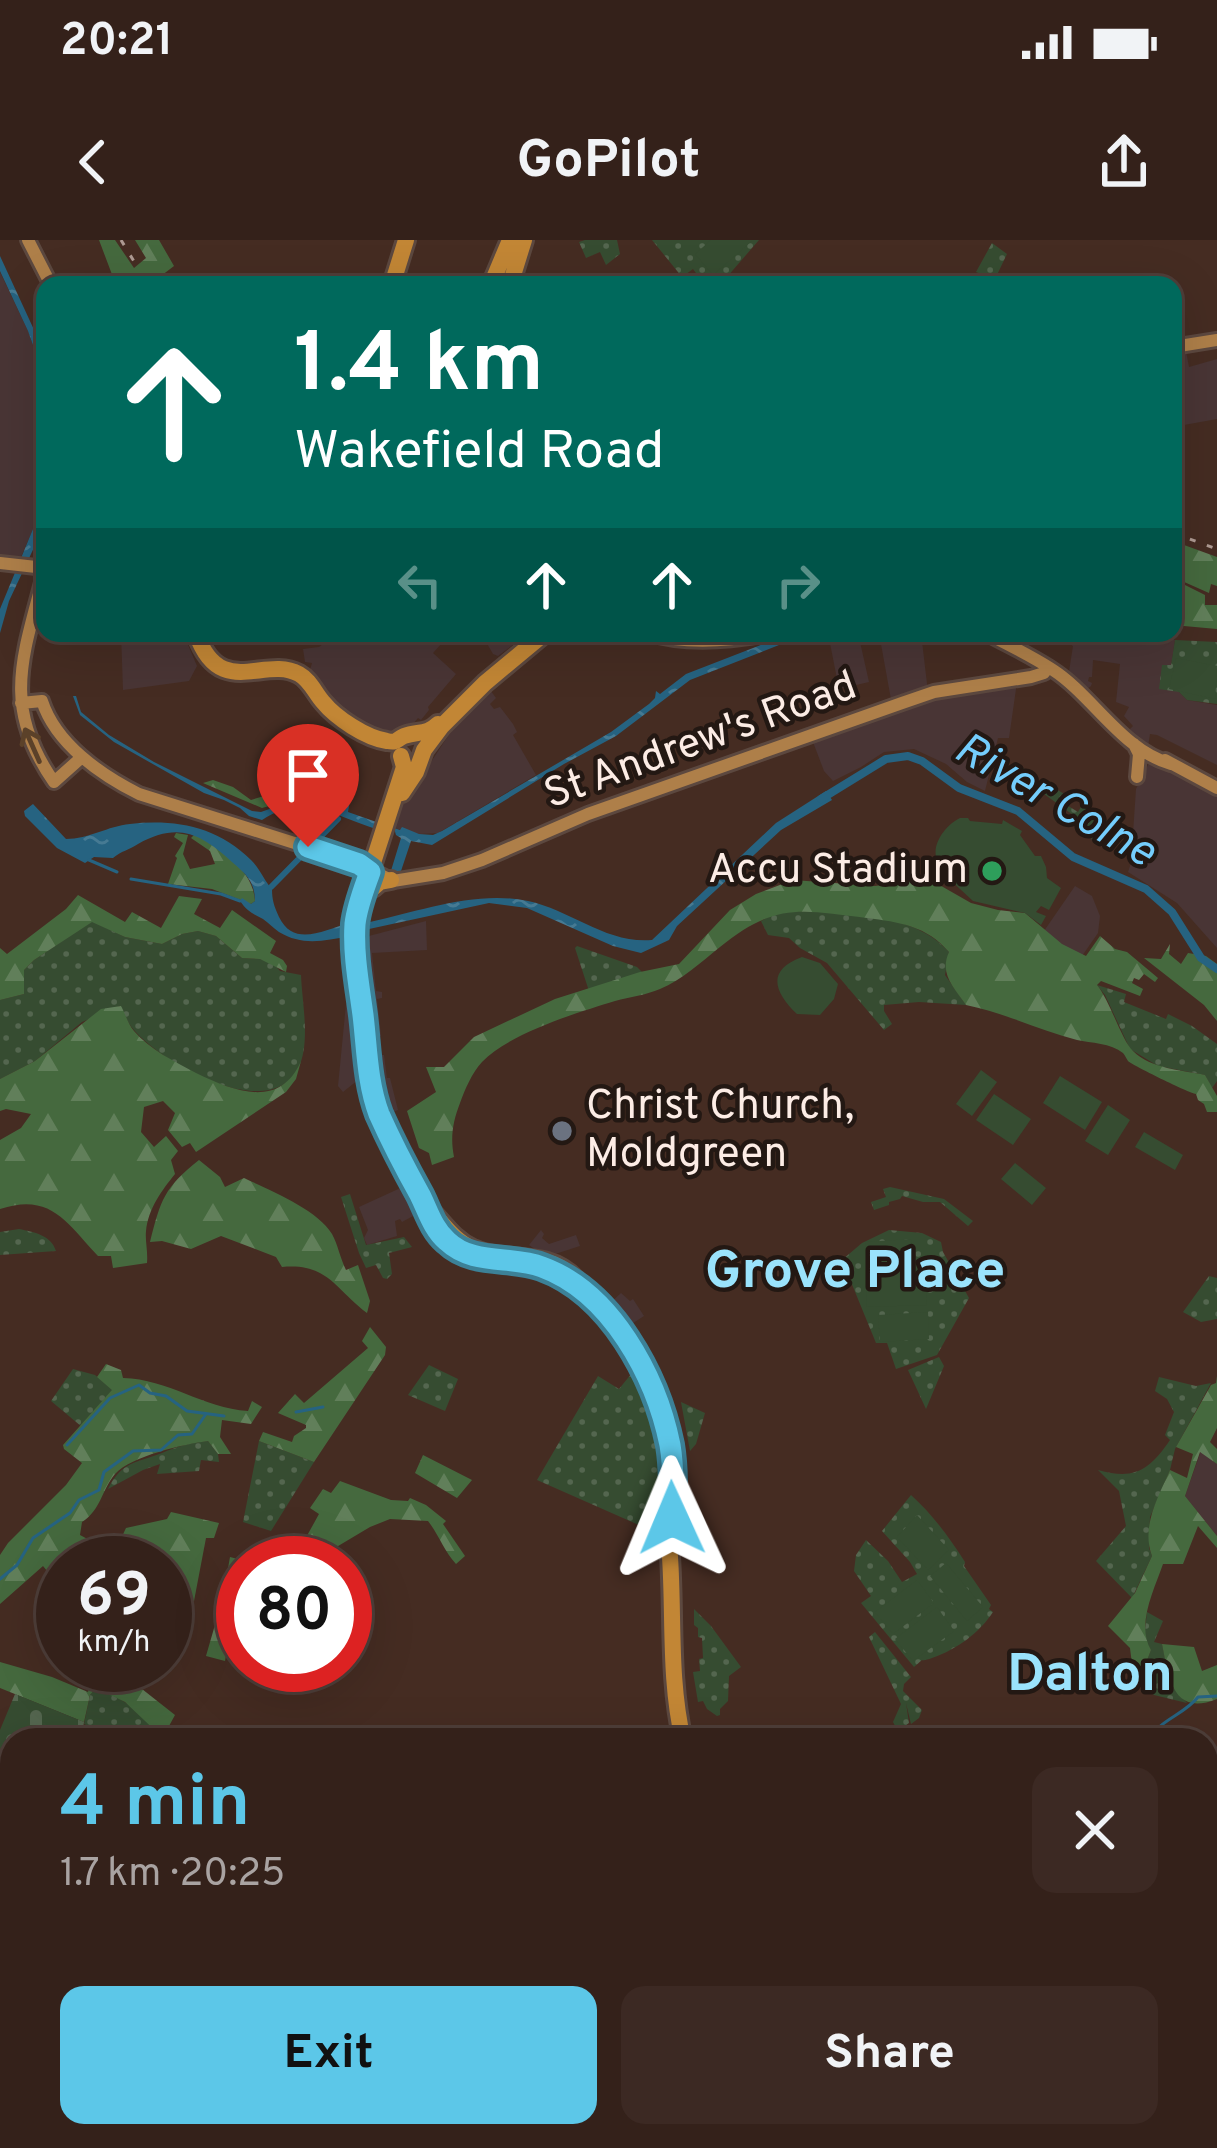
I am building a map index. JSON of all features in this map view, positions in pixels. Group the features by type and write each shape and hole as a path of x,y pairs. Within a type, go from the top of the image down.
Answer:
{"highway":[{"path":"395,276 406,240"},
{"path":"503,276 510,240"},
{"path":"505,276 522,240"},
{"path":"198,642 223,667 244,673 298,673 347,722 412,751"},
{"path":"523,642 412,751 408,782 359,928 354,994 380,1117 436,1228 474,1256 537,1265 580,1286"},
{"path":"412,751 446,731 449,721 496,665 534,642"},
{"path":"359,928 374,1073 388,1129"},
{"path":"354,994 363,979 364,956"},
{"path":"452,1240 478,1251 517,1250 562,1263 626,1342 657,1398 671,1455 673,1665 683,1728"}],"main road":[{"path":"28,240 46,276"},
{"path":"1182,346 1212,341"},
{"path":"27,563 22,721 36,757 54,782 82,757"},
{"path":"991,642 1047,670"},
{"path":"1001,642 1061,678 1134,743 1216,788"},
{"name":"St Andrew's Road","path":"374,874 407,880 442,873 587,814 934,692 1031,677 1047,670"},
{"path":"21,703 43,701 62,735 82,757 139,794 311,848 374,874"},
{"path":"1134,743 1139,754 1137,777"}],"shaded area":[{"path":"0,272 36,355 36,523 21,557 0,555"},
{"path":"1186,351 1189,367 1217,359 1217,419 1182,425 1182,352"},
{"path":"121,642 187,642 197,666 189,681 123,690"},
{"path":"326,642 443,642 433,653 456,674 412,725 392,731 358,726 308,677 312,663 305,662 303,649"},
{"path":"486,642 517,642 498,656"},
{"path":"830,642 860,642 869,682 839,689"},
{"path":"881,642 922,642 928,692 892,705"},
{"path":"1066,642 1175,642 1171,666 1179,692 1187,700 1217,705 1217,765 1157,735 1150,734 1148,747 1127,732 1133,726 1124,716 1129,707 1116,702 1120,664 1093,660 1088,681 1092,683 1084,692 1068,678 1073,646"},
{"path":"1017,682 1009,738 998,738 985,791 914,749 884,752 833,781 813,742 936,696"},
{"path":"488,687 496,698 490,704 494,709 500,707 513,724 517,732 513,735 536,775 438,833 394,828 403,801 411,799 465,710"},
{"path":"1150,761 1217,795 1217,948 1177,903 1128,872 1136,789"},
{"path":"1075,886 1092,896 1100,916 1098,933 1082,956 1061,947 1044,931"},
{"path":"426,921 427,950 372,953 376,991 382,992 377,999 381,1036 361,1037 362,1054 384,1055 398,1110 386,1115 363,1076 343,1092 338,1086 346,1004 371,1003 365,937"},
{"path":"407,1185 416,1201 410,1205 415,1215 395,1221 397,1236 367,1245 368,1230 359,1207"},
{"path":"541,1230 549,1244 576,1235 580,1246 552,1255 540,1253 529,1245"},
{"path":"621,1293 633,1299 644,1316 624,1329 606,1307"},
{"path":"1201,1451 1217,1464 1217,1536 1185,1496"}],"green space":[{"path":"99,240 115,240 134,268 146,258 135,240 159,240 174,266 161,276 113,276"},
{"path":"617,240 620,254 606,265 600,252 586,258 579,242"},
{"path":"652,240 759,240 728,276 698,276 693,269 681,276"},
{"path":"711,240 752,241 713,275 695,254"},
{"path":"992,243 1007,254 996,276 976,272"},
{"path":"1182,544 1217,557 1217,586 1211,584 1209,593 1182,581"},
{"path":"1182,584 1205,595 1205,605 1217,605 1217,629 1182,626"},
{"path":"1175,642 1217,642 1217,704 1187,700 1179,692 1159,689 1162,665 1171,665"},
{"path":"1176,658 1217,666 1215,699 1169,689"},
{"path":"1023,768 1040,788 1045,782 1069,797 1065,804 1078,812 1082,805 1110,828 1100,828 1098,842 1092,840 1087,825 1033,786 1020,794 1017,779"},
{"path":"213,780 251,800 304,784 313,793 303,800 262,808 203,783"},
{"name":"Accu Stadium","path":"960,818 1002,824 1003,820 1022,831 1020,835 1035,856 1041,856 1047,878 1061,888 1049,910 1041,906 1036,912 1046,916 1041,925 1025,913 973,901 933,868 939,840"},
{"path":"176,833 188,835 183,854 190,869 215,864 210,851 191,838 195,834 242,870 255,901 251,904 212,889 168,884 183,843 174,837"},
{"path":"929,879 971,903 1025,913 1062,944 1086,956 1100,936 1127,952 1158,978 1155,982 1144,974 1139,980 1134,978 1132,983 1143,989 1140,996 1101,981 1097,985 1125,1039 1149,1062 1205,1075 1217,1096 1217,1112 1207,1112 1196,1094 1132,1064 1113,1047 966,1005 947,974 949,952 922,931 890,921 806,912 757,922 660,989 563,1018 509,1042 482,1062 467,1087 454,1123 454,1157 432,1165 429,1153 419,1148 407,1111 436,1092 426,1067 444,1067 474,1037 555,999 679,964 730,910 793,880 875,886"},
{"path":"78,895 125,922 132,912 161,928 179,896 202,899 194,914 220,928 232,910 276,941 270,953 283,960 286,972 260,959 242,958 216,936 198,931 162,944 125,937 92,922 24,970 24,994 0,1000 0,948 7,954"},
{"path":"795,911 878,917 917,929 949,952 945,975 966,1005 884,1005 892,1024 884,1030 827,963 789,938 768,935 761,921"},
{"path":"92,921 125,937 162,944 198,931 216,936 242,958 260,959 280,971 301,975 305,1035 298,1069 283,1084 264,1091 215,1082 148,1043 132,1028 120,1006 82,1022 35,1061 0,1079 0,1000 24,994 24,970"},
{"path":"1170,944 1169,954 1181,964 1188,953 1217,964 1217,1021 1204,1005 1144,958 1161,959"},
{"path":"577,946 637,967 647,977 589,991"},
{"path":"802,957 820,963 838,984 834,999 820,1015 797,1014 779,990 783,968"},
{"path":"1097,985 1126,994 1124,1002 1166,1019 1168,1014 1217,1044 1217,1081 1212,1088 1205,1075 1158,1066 1130,1049"},
{"path":"121,1006 147,1044 225,1086 268,1091 292,1076 301,1061 286,1092 196,1152 190,1143 182,1147 168,1130 175,1113 163,1101 144,1107 141,1132 154,1147 166,1136 178,1151 171,1160 175,1174 150,1215 147,1263 113,1268 111,1256 98,1256 67,1222 45,1208 0,1209 0,1140 21,1128 31,1114 0,1111 0,1079 35,1061 101,1009"},
{"path":"981,1070 997,1082 972,1116 956,1104"},
{"path":"1060,1076 1102,1102 1085,1130 1043,1103"},
{"path":"994,1094 1031,1119 1013,1145 976,1120"},
{"path":"1108,1105 1130,1120 1108,1155 1085,1141"},
{"path":"1144,1132 1183,1155 1175,1170 1135,1147"},
{"path":"199,1160 225,1187 244,1178 292,1201 325,1225 346,1270 358,1265 370,1301 367,1313 320,1273 282,1267 276,1257 221,1236 191,1249 150,1242 166,1195"},
{"path":"1015,1163 1046,1188 1032,1205 1001,1179"},
{"path":"883,1189 944,1199 973,1221 968,1226 940,1202 902,1196 874,1210 871,1202 886,1197"},
{"path":"350,1194 366,1245 404,1237 412,1247 389,1253 392,1274 387,1279 376,1265 366,1268 359,1253 341,1197"},
{"path":"19,1229 46,1238 56,1251 0,1255 0,1232"},
{"path":"889,1230 922,1233 941,1242 969,1298 937,1355 896,1369 887,1343 876,1343 842,1260"},
{"path":"911,1239 913,1263 867,1266 865,1242"},
{"path":"926,1269 927,1305 867,1307 865,1271"},
{"path":"1209,1276 1217,1278 1217,1319 1201,1322 1183,1312"},
{"path":"928,1312 929,1339 880,1342 878,1315"},
{"path":"370,1327 386,1347 385,1355 314,1462 259,1441 263,1432 292,1442 306,1428 278,1413 295,1394 304,1403 368,1348 362,1341"},
{"path":"939,1357 944,1366 926,1409 908,1370"},
{"path":"106,1364 121,1370 123,1378 155,1383 216,1405 248,1411 252,1401 262,1407 251,1424 222,1420 220,1437 231,1454 218,1454 208,1441 159,1452 115,1474 82,1522 82,1536 36,1536 36,1572 0,1604 0,1555 82,1463 63,1445 112,1390 97,1377"},
{"path":"429,1365 458,1379 445,1411 408,1395"},
{"path":"636,1368 654,1411 663,1451 666,1537 537,1480 598,1376 619,1389"},
{"path":"73,1369 95,1375 113,1390 82,1427 51,1401"},
{"path":"1217,1376 1217,1428 1210,1442 1217,1449 1217,1464 1200,1452 1185,1496 1217,1536 1217,1548 1198,1526 1183,1564 1163,1564 1148,1607 1145,1630 1151,1650 1142,1673 1132,1664 1130,1648 1108,1626 1135,1593 1152,1556 1150,1523 1170,1470 1187,1478 1193,1454 1176,1447"},
{"path":"1159,1377 1196,1386 1211,1383 1175,1449 1150,1517 1152,1556 1132,1598 1096,1561 1126,1526 1119,1491 1098,1470 1121,1474 1140,1470 1170,1440 1165,1435 1174,1412 1155,1391"},
{"path":"681,1402 705,1413 690,1451"},
{"path":"208,1441 219,1462 201,1460 199,1471 157,1474 160,1464 108,1489 130,1464"},
{"path":"259,1441 314,1462 271,1531 243,1522"},
{"path":"423,1455 472,1480 457,1498 415,1473"},
{"path":"340,1481 391,1500 410,1498 426,1505 446,1521 443,1524 465,1556 456,1564 428,1521 390,1519 355,1536 307,1536 319,1514 310,1508 323,1489 331,1493"},
{"path":"911,1495 953,1544 993,1612 959,1645 914,1667 861,1603 871,1596 854,1571 856,1555 866,1540 902,1582 917,1574 882,1531"},
{"path":"171,1512 219,1523 214,1538 206,1538 194,1601 192,1536 122,1536 126,1528 167,1519"},
{"path":"917,1515 949,1550 928,1570 897,1537"},
{"path":"946,1563 983,1607 967,1621 930,1576"},
{"path":"917,1580 934,1603 893,1634 875,1612"},
{"path":"937,1607 954,1631 913,1661 895,1639"},
{"path":"694,1609 741,1667 729,1676 728,1701 717,1716 703,1701 698,1702 693,1672 700,1671 699,1659 703,1658"},
{"path":"1147,1612 1163,1621 1154,1642 1162,1644 1171,1685 1187,1703 1143,1688 1148,1678 1142,1673 1151,1650 1144,1639"},
{"path":"216,1621 216,1659 206,1656"},
{"path":"875,1632 911,1677 903,1691 922,1710 911,1724 906,1703 909,1723 902,1728 893,1722 901,1704 869,1637"},
{"path":"1162,1644 1194,1647 1202,1671 1217,1665 1217,1699 1190,1703 1175,1691"},
{"path":"0,1662 36,1672 36,1692 93,1692 84,1722 0,1688"},
{"path":"104,1692 126,1703 154,1728 94,1728 84,1724 90,1695"},
{"path":"104,1692 146,1692 175,1715 169,1726 152,1728 125,1702"},
{"path":"15,1694 84,1722 83,1728 1,1728"}],"water":[{"path":"0,256 36,334 36,354 28,331 0,271"},
{"path":"36,522 36,543 0,633 0,609"},
{"path":"768,642 783,642 690,680 616,736 432,845 411,841 399,877 390,874 401,838 394,828 433,835 442,831 611,732 649,704 656,691 660,694 686,674"},
{"path":"73,696 81,712 109,735 252,811 292,801 340,809 351,794 348,812 382,824 373,828 304,807 262,820 249,816 114,742 80,715"},
{"path":"826,791 832,800 781,830 677,926 669,940 641,953 613,946 527,908 489,903 369,929 370,922 428,908 508,898 544,905 619,937 652,940 776,823"},
{"path":"33,804 66,839 146,823 179,824 209,832 238,848 254,864 272,889 279,917 293,932 310,934 349,923 349,936 305,941 279,932 240,901 255,901 245,875 209,844 188,834 165,833 113,858 94,857 85,863 57,848 25,816 24,811"}],"waterway":[{"name":"River Colne","path":"821,799 886,759 908,756 922,761 959,788 1018,811 1073,857 1146,889 1172,912 1201,958 1217,969"},
{"path":"271,887 338,819"},
{"path":"89,860 117,872"},
{"path":"131,879 240,901"},
{"path":"67,1445 110,1398 139,1385 187,1411 224,1416"},
{"path":"296,1412 323,1407"},
{"path":"0,1579 17,1565 33,1538 70,1513 79,1500 99,1490 104,1472 133,1451 161,1450 178,1435 192,1434 206,1414"},
{"path":"1158,1728 1198,1697 1217,1696"}],"railway":[{"path":"121,240 135,263"},
{"path":"1182,536 1217,549"}],"place":[{"name":"Accu Stadium","path":"992,871"},
{"name":"Christ Church, Moldgreen","path":"562,1131"}],"district":[{"name":"Grove Place","path":"855,1273"},
{"name":"Dalton","path":"1090,1676"}],"route":[{"path":"308,847 370,872 358,906 355,935 369,1074 380,1117 428,1215 442,1237 458,1249 553,1271 580,1286 605,1313 635,1357 662,1412 671,1455 672,1518"}]}
